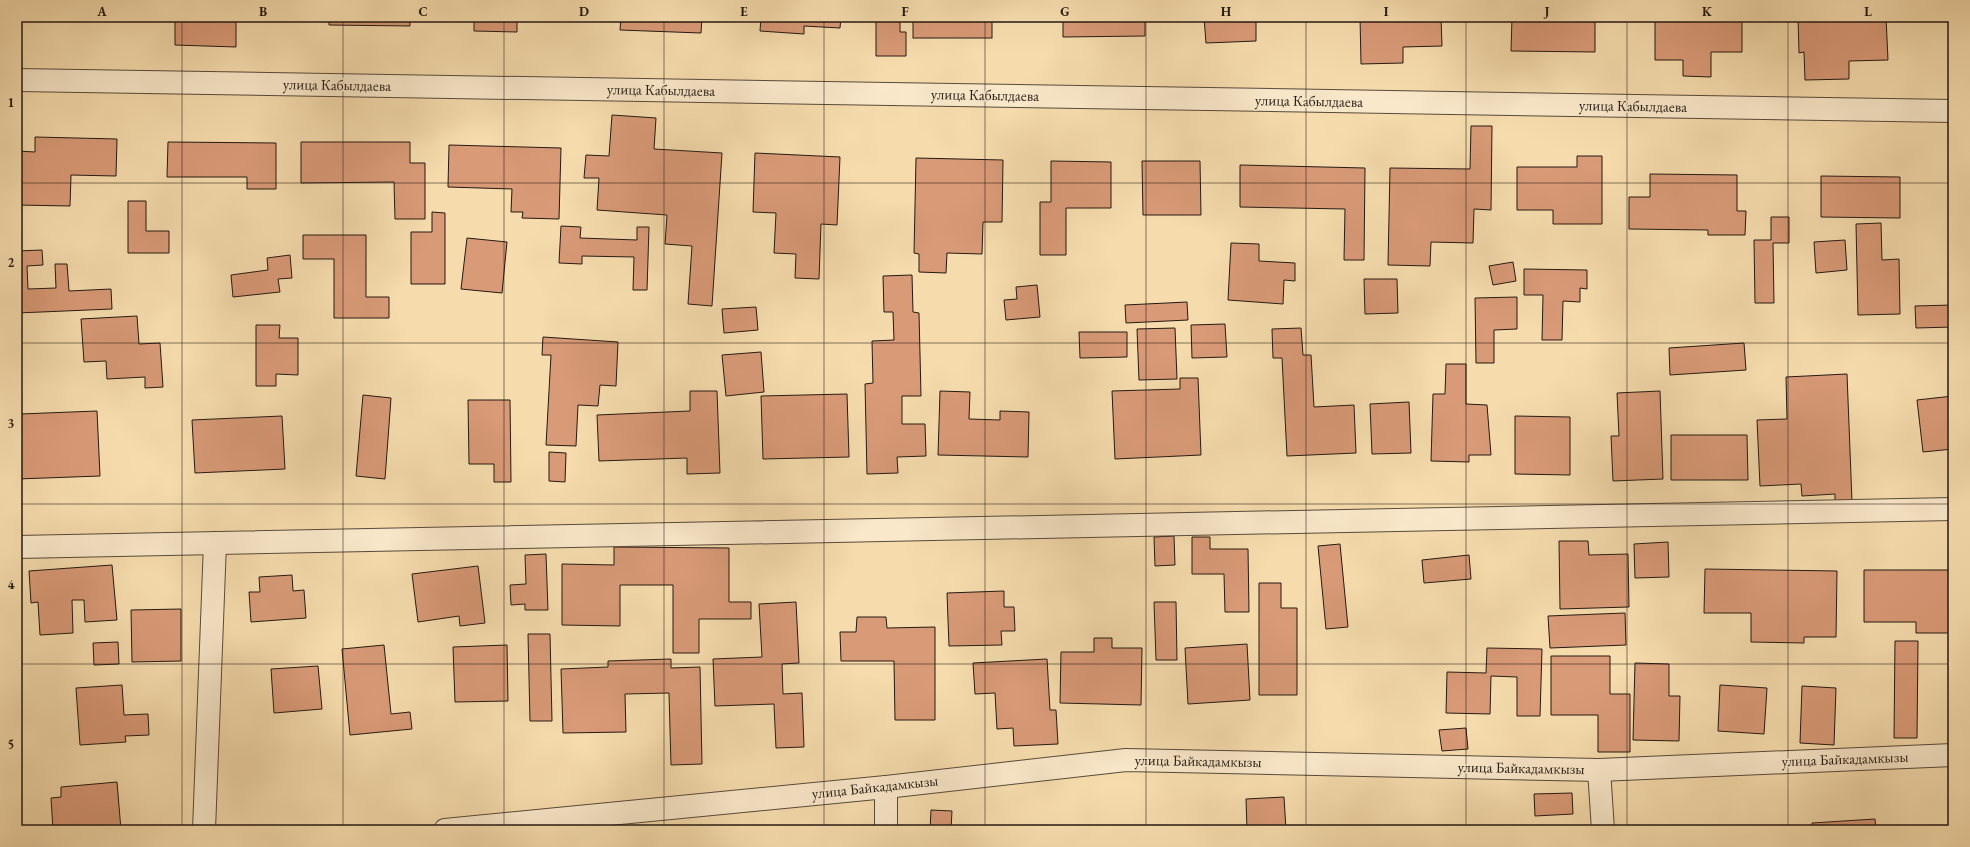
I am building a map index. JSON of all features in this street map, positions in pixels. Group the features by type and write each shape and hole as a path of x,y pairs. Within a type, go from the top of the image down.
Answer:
{"street":[{"name":"улица Кабылдаева","path":"17,80 1953,111"},
{"path":"17,547 1953,509"},
{"path":"204,830 216,543"},
{"name":"улица Байкадамкызы","path":"445,830 886,787 1126,760 1599,770 1953,755"},
{"path":"1599,770 1602,830"},
{"path":"886,787 886,830"}],"building":[{"path":"175,17 236,17 236,47 175,45"},
{"path":"329,17 410,17 410,26 329,25"},
{"path":"474,17 517,17 517,32 474,31"},
{"path":"621,17 702,17 701,33 620,30"},
{"path":"761,17 841,17 840,28 804,26 804,34 760,31"},
{"path":"876,17 900,17 900,32 906,32 906,56 876,56"},
{"path":"913,17 992,17 992,38 913,38"},
{"path":"1063,17 1145,17 1145,36 1063,37"},
{"path":"1204,17 1256,17 1256,41 1206,43"},
{"path":"1360,17 1441,17 1442,46 1403,47 1403,63 1361,64"},
{"path":"1512,17 1595,17 1595,52 1511,51"},
{"path":"1655,17 1742,17 1742,52 1711,52 1711,77 1683,76 1683,60 1655,60"},
{"path":"1798,17 1886,17 1888,60 1849,61 1849,79 1805,80 1804,52 1799,53"},
{"path":"612,115 656,118 654,149 722,153 712,306 688,304 692,246 665,244 667,215 597,210 599,178 584,178 586,155 609,156"},
{"path":"1471,126 1492,126 1491,210 1474,209 1473,243 1431,242 1430,266 1388,265 1390,168 1470,169"},
{"path":"35,137 117,139 116,176 71,175 70,206 17,205 17,151 35,152"},
{"path":"168,142 276,143 276,189 247,189 247,177 167,177"},
{"path":"301,142 410,142 410,163 425,163 425,219 395,219 394,182 301,183"},
{"path":"449,145 561,148 559,219 522,218 523,212 511,212 512,189 448,187"},
{"path":"755,153 840,157 837,225 821,224 819,279 795,278 796,254 774,253 776,213 753,212"},
{"path":"1577,156 1602,156 1602,224 1553,224 1553,210 1517,210 1517,167 1577,167"},
{"path":"916,158 1003,160 1002,222 983,222 982,254 947,253 946,273 919,272 919,254 914,253"},
{"path":"1051,161 1111,162 1111,208 1066,208 1066,255 1040,255 1040,202 1051,202"},
{"path":"1142,161 1200,161 1201,215 1143,215"},
{"path":"1240,165 1365,168 1364,260 1344,260 1345,209 1240,207"},
{"path":"1650,174 1737,175 1737,211 1746,211 1745,235 1708,235 1708,230 1629,229 1629,197 1650,197"},
{"path":"1821,176 1900,177 1900,218 1821,217"},
{"path":"128,201 146,201 146,231 169,231 169,253 128,253"},
{"path":"432,212 445,213 445,284 411,284 411,232 432,232"},
{"path":"1771,217 1789,217 1789,243 1773,243 1774,303 1755,303 1754,240 1771,240"},
{"path":"1881,223 1882,260 1899,259 1900,314 1858,315 1856,224"},
{"path":"561,226 581,227 580,238 637,240 637,227 649,227 647,290 633,290 634,257 582,256 582,264 559,263"},
{"path":"303,235 366,235 366,297 389,297 389,318 334,318 334,259 303,259"},
{"path":"467,238 507,242 502,293 461,289"},
{"path":"1845,240 1847,270 1816,273 1814,242"},
{"path":"1231,243 1259,244 1259,261 1295,263 1295,281 1284,280 1283,304 1228,300"},
{"path":"42,250 43,265 27,266 28,289 56,288 55,264 67,264 69,291 111,289 112,309 17,313 17,251"},
{"path":"290,255 292,278 278,279 280,292 233,297 231,275 268,270 267,258"},
{"path":"1513,262 1516,281 1493,285 1489,266"},
{"path":"1524,269 1587,270 1587,289 1580,288 1580,302 1563,301 1562,340 1542,340 1543,295 1524,295"},
{"path":"912,275 913,312 919,313 921,396 902,396 902,424 925,424 926,456 897,457 898,473 867,474 865,384 873,383 872,341 894,340 893,312 884,312 883,276"},
{"path":"1364,279 1397,279 1398,313 1365,314"},
{"path":"1037,285 1040,317 1006,320 1004,300 1017,299 1016,287"},
{"path":"1517,297 1517,329 1494,330 1494,363 1476,363 1475,298"},
{"path":"1187,302 1188,320 1126,323 1125,305"},
{"path":"1953,305 1953,327 1916,328 1915,306"},
{"path":"756,307 758,330 724,333 722,309"},
{"path":"137,316 139,344 160,343 163,387 145,388 145,377 107,379 106,361 84,362 81,319"},
{"path":"1225,324 1227,357 1192,358 1191,325"},
{"path":"256,325 280,325 279,338 298,338 298,375 276,374 276,386 256,386"},
{"path":"1175,328 1177,379 1139,380 1137,329"},
{"path":"1301,328 1303,355 1311,355 1314,407 1354,405 1356,453 1287,456 1282,358 1273,358 1272,329"},
{"path":"1079,332 1127,332 1127,357 1080,358"},
{"path":"543,337 618,342 616,386 600,385 598,406 578,405 576,446 546,445 551,355 542,355"},
{"path":"1744,343 1746,370 1670,375 1669,348"},
{"path":"761,352 764,392 726,396 722,355"},
{"path":"1446,364 1466,364 1466,404 1487,405 1491,455 1469,455 1469,462 1431,461 1433,394 1445,394"},
{"path":"1847,374 1852,502 1835,502 1835,494 1802,496 1801,484 1760,486 1757,420 1787,419 1786,377"},
{"path":"1180,378 1198,378 1201,455 1115,459 1112,391 1180,389"},
{"path":"690,391 717,391 720,473 687,474 687,458 599,461 597,415 690,411"},
{"path":"940,391 970,392 969,419 1000,420 1000,411 1029,412 1028,457 938,455"},
{"path":"1660,391 1663,479 1613,481 1611,436 1619,436 1617,393"},
{"path":"847,394 849,457 763,459 761,396"},
{"path":"363,395 391,398 385,479 356,476"},
{"path":"1953,396 1953,449 1923,452 1917,400"},
{"path":"468,400 510,400 511,482 494,482 494,464 469,464"},
{"path":"1409,402 1411,453 1372,454 1370,404"},
{"path":"97,411 100,476 17,479 17,424 21,424 20,414"},
{"path":"282,416 285,469 195,473 192,420"},
{"path":"1515,416 1570,417 1570,475 1515,474"},
{"path":"1671,435 1747,435 1748,480 1671,480"},
{"path":"549,452 566,453 565,482 549,481"},
{"path":"1174,536 1175,565 1155,566 1154,537"},
{"path":"1192,537 1210,537 1210,549 1248,549 1249,612 1225,612 1224,574 1192,574"},
{"path":"1559,541 1588,541 1589,555 1628,554 1629,607 1560,609"},
{"path":"1668,542 1669,577 1635,578 1634,544"},
{"path":"1340,544 1348,627 1326,629 1318,546"},
{"path":"614,547 729,548 729,602 751,602 751,619 699,619 699,653 673,653 673,585 620,585 620,626 562,625 562,564 614,565"},
{"path":"546,554 548,610 525,610 525,604 511,605 510,585 526,584 525,555"},
{"path":"1469,555 1471,579 1424,583 1422,560"},
{"path":"112,565 117,620 85,622 84,600 72,600 73,633 40,635 38,602 31,603 29,571"},
{"path":"478,566 485,623 460,626 459,616 418,622 412,574"},
{"path":"1705,569 1837,571 1836,637 1804,637 1804,643 1751,642 1751,613 1704,613"},
{"path":"1864,570 1952,570 1952,633 1916,633 1916,622 1864,622"},
{"path":"292,575 293,591 304,590 306,618 251,622 249,592 260,592 259,577"},
{"path":"1259,583 1281,583 1281,608 1297,608 1297,695 1259,695"},
{"path":"1004,591 1004,607 1014,607 1015,631 1001,631 1002,645 949,646 947,593"},
{"path":"796,602 799,663 782,664 783,694 802,693 804,747 776,748 774,704 715,706 713,659 762,657 759,604"},
{"path":"1154,602 1176,602 1177,660 1156,660"},
{"path":"181,609 181,661 132,662 131,610"},
{"path":"1625,613 1626,645 1550,648 1548,616"},
{"path":"857,617 886,617 887,628 935,627 935,720 895,720 894,661 841,661 840,632 856,632"},
{"path":"528,634 550,634 552,721 530,721"},
{"path":"1094,638 1112,638 1112,648 1142,648 1141,705 1060,703 1061,652 1094,652"},
{"path":"1895,641 1918,641 1917,738 1894,738"},
{"path":"118,642 119,664 94,665 93,643"},
{"path":"1247,644 1250,700 1188,704 1185,648"},
{"path":"384,645 391,714 410,712 412,729 350,735 342,649"},
{"path":"507,645 508,701 455,702 453,647"},
{"path":"1487,648 1542,649 1540,716 1517,716 1517,677 1491,676 1490,714 1446,713 1447,672 1486,673"},
{"path":"1551,656 1610,656 1610,694 1630,694 1630,752 1598,752 1598,715 1551,715"},
{"path":"671,659 671,668 700,667 702,764 671,765 669,693 625,694 626,732 563,733 561,669 608,667 608,661"},
{"path":"1047,659 1050,710 1056,710 1058,744 1014,746 1013,728 997,729 995,693 975,694 973,663"},
{"path":"1635,663 1669,664 1669,696 1680,696 1679,741 1633,740"},
{"path":"318,666 322,709 274,713 271,669"},
{"path":"122,685 124,715 148,714 149,735 125,736 126,742 80,745 76,688"},
{"path":"1720,685 1767,688 1764,734 1718,731"},
{"path":"1802,686 1836,688 1834,745 1800,743"},
{"path":"1466,728 1468,749 1442,751 1439,730"},
{"path":"117,782 121,830 53,830 51,798 61,797 61,787"},
{"path":"1572,793 1573,814 1535,816 1534,794"},
{"path":"1284,797 1286,830 1247,830 1246,799"},
{"path":"931,810 952,811 951,830 930,830"},
{"path":"1875,819 1876,830 1812,830 1812,823"}]}
